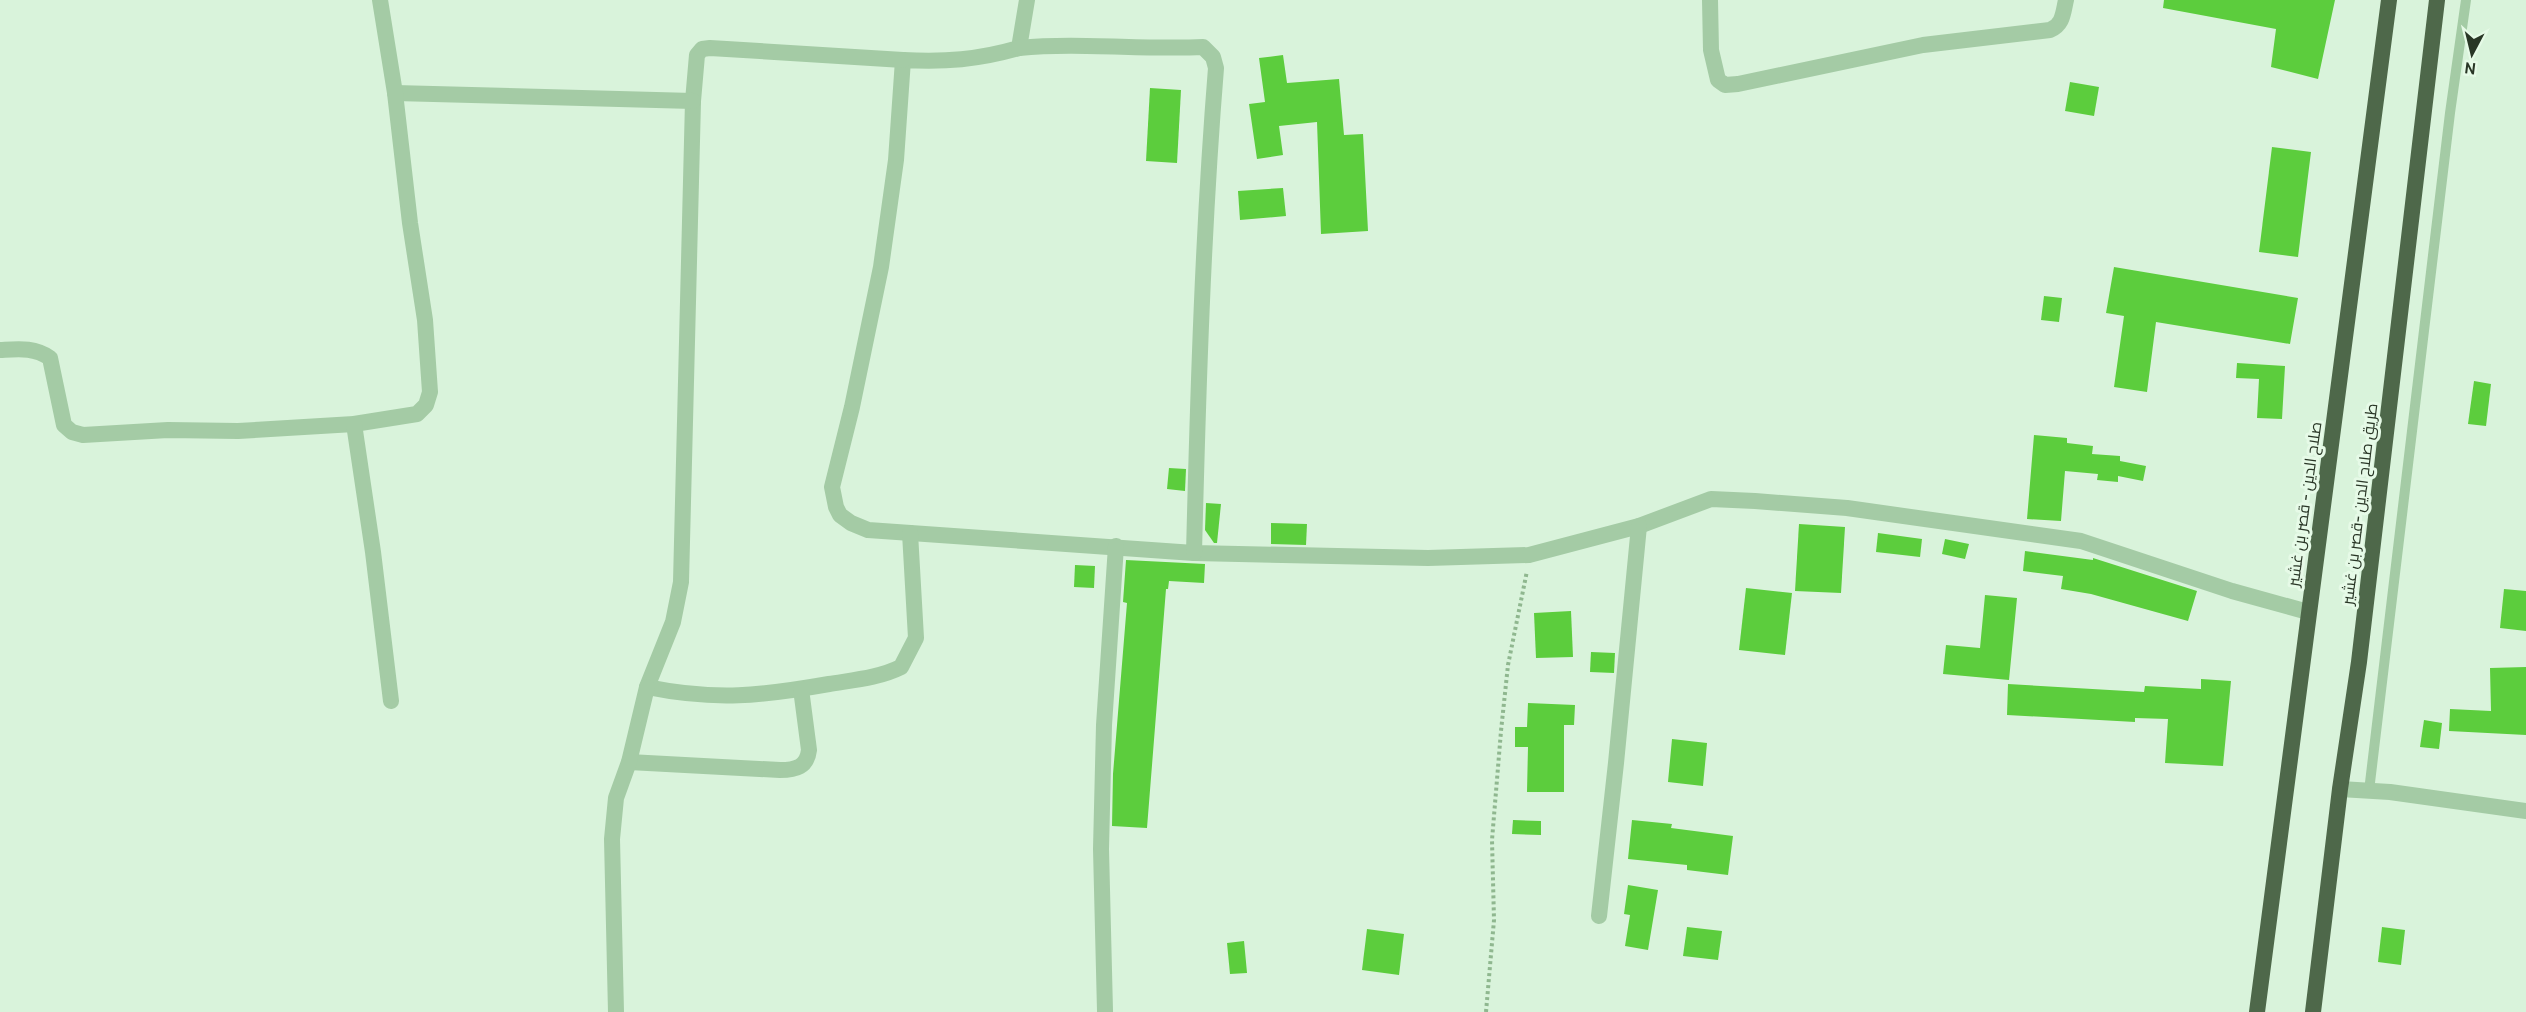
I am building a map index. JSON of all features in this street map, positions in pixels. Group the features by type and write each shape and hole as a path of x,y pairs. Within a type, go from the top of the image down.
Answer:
{"highway":[{"name":"صلاح الدين - قصر بن غشير","path":"2257,1012 2389,0"},
{"name":"طريق صلاح الدين -قصر بن غشير","path":"2313,1012 2340,789 2359,662 2437,0"}],"street":[{"path":"0,350 27,348 41,352 50,358 64,425 72,432 83,435 168,430 238,431 354,424 417,414 426,405 430,392 425,320 410,223 395,93 380,0"},
{"path":"1018,48 1026,0"},
{"path":"1710,0 1711,50 1718,80 1725,85 1923,45 2050,30 2061,23 2066,0"},
{"path":"616,1012 612,838 616,798 629,762 647,687 673,622 681,582 685,503 693,101 697,55 702,49 924,61 986,58 1018,48 1058,44 1156,49 1203,47 1213,57 1216,68 1206,189 1198,368 1194,553"},
{"path":"903,60 896,159 881,267 852,407 832,487 840,515 851,523 868,530 1194,553 1428,558 1528,555 1639,526 1711,499 1847,508 2081,541 2232,591 2308,612"},
{"path":"395,93 693,101"},
{"path":"354,424 374,552 391,701"},
{"path":"1599,916 1639,526"},
{"path":"647,687 684,695 759,696 892,671 901,667 909,656 916,638 910,533"},
{"path":"1105,1011 1101,849 1103,736 1116,546"},
{"path":"629,762 780,770 801,767 808,759 809,750 801,689"},
{"path":"2340,789 2526,811"}],"lane":[{"path":"2369,791 2450,112 2466,0"}],"path":[{"path":"1486,1012 1494,920 1492,840 1501,731 1508,665 1524,590 1528,555"}],"building":[{"path":"2164,0 2335,0 2318,79 2271,67 2276,29 2163,8"},
{"path":"1283,55 1287,83 1339,79 1344,135 1363,134 1368,231 1321,234 1317,122 1279,126 1283,155 1257,159 1249,104 1265,102 1259,58"},
{"path":"2070,82 2099,87 2094,116 2065,111"},
{"path":"1150,88 1181,90 1177,163 1146,161"},
{"path":"2272,147 2311,152 2298,257 2259,252"},
{"path":"1283,188 1286,216 1240,220 1238,191"},
{"path":"2114,267 2298,298 2290,344 2156,322 2147,392 2114,387 2124,316 2106,313"},
{"path":"2044,296 2062,298 2059,322 2041,320"},
{"path":"2237,363 2285,366 2282,419 2257,418 2259,379 2236,378"},
{"path":"2474,381 2491,384 2486,426 2468,424"},
{"path":"2034,435 2067,438 2067,443 2093,446 2092,454 2120,456 2120,461 2146,466 2143,481 2118,476 2118,482 2097,480 2098,474 2065,471 2061,521 2027,519"},
{"path":"1169,468 1186,469 1185,491 1167,489"},
{"path":"1206,503 1221,504 1217,543 1214,543 1205,530"},
{"path":"1271,523 1307,524 1306,545 1271,544"},
{"path":"1799,524 1845,527 1841,593 1795,591"},
{"path":"1878,533 1922,539 1920,557 1876,552"},
{"path":"1945,539 1969,544 1965,559 1942,554"},
{"path":"2025,551 2093,560 2093,558 2197,591 2188,621 2091,594 2061,589 2063,576 2023,571"},
{"path":"1126,560 1205,564 1204,583 1169,581 1168,589 1166,589 1147,828 1112,826 1113,774 1127,603 1123,602"},
{"path":"1075,565 1095,566 1094,588 1074,587"},
{"path":"1746,588 1792,593 1785,655 1739,650"},
{"path":"2504,589 2526,591 2526,631 2500,628"},
{"path":"1985,595 2017,598 2009,680 1943,674 1946,645 1980,648"},
{"path":"1571,611 1573,657 1536,658 1534,613"},
{"path":"1591,652 1615,653 1614,673 1590,672"},
{"path":"2526,667 2526,735 2449,731 2450,709 2491,711 2490,668"},
{"path":"2201,679 2231,681 2223,766 2165,763 2168,719 2135,718 2135,722 2007,715 2008,684 2144,692 2145,686 2201,689"},
{"path":"1528,703 1575,705 1574,725 1564,725 1564,792 1527,792 1528,747 1515,747 1515,727 1527,727"},
{"path":"2424,720 2442,723 2439,749 2420,747"},
{"path":"1672,739 1707,743 1703,786 1668,782"},
{"path":"1513,820 1541,821 1541,835 1512,834"},
{"path":"1632,820 1672,824 1671,828 1733,836 1728,875 1687,870 1687,865 1628,859"},
{"path":"1628,885 1658,890 1648,950 1625,946 1630,915 1624,914"},
{"path":"1687,927 1722,931 1718,960 1683,956"},
{"path":"2382,927 2405,930 2401,965 2378,962"},
{"path":"1367,929 1404,934 1399,975 1362,970"},
{"path":"1244,941 1247,973 1230,974 1227,943"}]}
